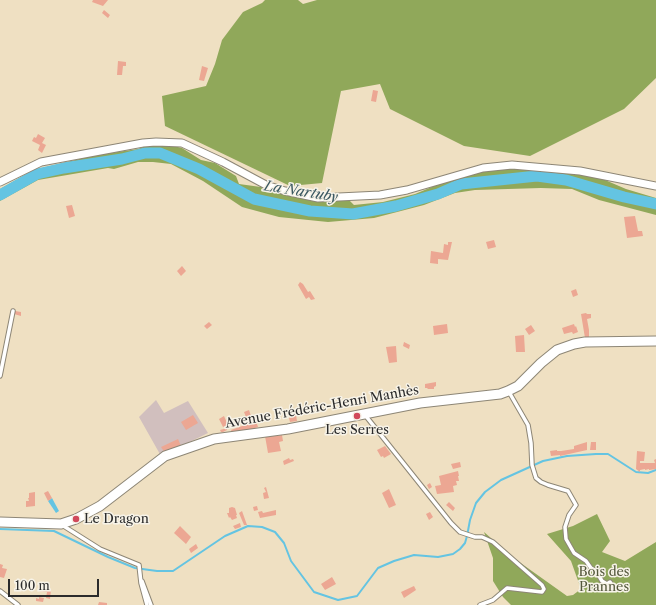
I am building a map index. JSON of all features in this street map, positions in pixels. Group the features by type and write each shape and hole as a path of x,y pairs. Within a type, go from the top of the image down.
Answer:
{"street":[{"path":"0,182 41,162 143,142 182,142 266,185 285,191 318,198 380,194 408,190 483,168 512,165 580,171 656,186"},
{"name":"Avenue Frédéric-Henri Manhès","path":"0,522 61,524 76,519 100,506 165,456 214,439 288,429 420,403 500,394 518,386 541,362 557,350 574,344 585,342 656,341"}],"lane":[{"path":"0,376 13,311"},
{"path":"508,391 528,425 532,465 536,478 548,486 568,492 576,506 569,515 565,527 566,539 574,553 586,561 591,568 596,571 602,581 607,584 610,582 614,588"},
{"path":"364,414 451,523 460,532 475,537 482,537 493,542 542,585 544,589 542,592 507,588 493,600 480,605"},
{"path":"61,524 100,549 139,565 147,605"},
{"path":"140,575 151,605"},
{"path":"0,591 18,605"}],"shaded area":[{"path":"156,400 164,413 188,401 208,433 161,456 139,417"}],"green space":[{"path":"265,0 298,0 303,4 317,0 656,0 656,78 624,109 530,156 464,146 390,109 380,84 341,91 322,183 290,186 165,126 162,96 206,86 215,64 222,40 243,12"},
{"name":"La Nartuby","path":"151,144 165,144 182,148 201,160 215,163 236,176 239,184 348,199 354,205 383,202 415,194 439,184 477,172 525,166 591,174 626,189 656,198 656,215 599,200 572,189 541,188 475,190 455,193 424,205 374,218 328,222 279,217 242,207 203,181 171,164 153,162 138,162 114,169 108,168 38,180 0,201 0,189 34,170 96,155 138,149"},
{"name":"Bois des Prannes","path":"597,514 610,541 602,552 625,561 656,542 656,605 511,605 503,597 493,581 493,558 484,532 515,559 567,596 573,595 581,589 571,561 547,534 573,526"}],"water":[{"path":"52,498 59,511 56,513 48,501"}],"building":[{"path":"93,0 108,0 103,6 92,2"},
{"path":"104,10 110,15 108,18 102,13"},
{"path":"118,61 126,62 126,66 123,66 122,75 117,75"},
{"path":"202,66 208,68 204,81 199,80"},
{"path":"373,90 378,91 376,102 371,101"},
{"path":"38,134 45,138 42,143 46,145 42,153 38,150 40,145 32,141"},
{"path":"72,205 75,216 69,218 66,206"},
{"path":"635,216 638,231 642,231 643,236 627,238 624,217"},
{"path":"494,240 496,247 488,249 486,242"},
{"path":"448,242 452,242 448,260 438,259 438,264 430,263 431,251 443,253 444,244 448,245"},
{"path":"182,266 186,271 181,276 177,271"},
{"path":"300,282 308,292 310,291 315,299 311,300 309,297 306,299 298,285"},
{"path":"576,289 578,295 573,297 571,291"},
{"path":"15,311 21,312 21,316 14,314"},
{"path":"581,314 591,314 591,318 587,319 589,338 585,338"},
{"path":"209,322 212,325 207,329 204,326"},
{"path":"447,324 448,333 434,335 433,326"},
{"path":"574,324 578,332 573,334 572,332 564,334 562,328"},
{"path":"531,325 535,331 529,335 525,329"},
{"path":"524,335 525,352 516,352 515,336"},
{"path":"404,342 410,345 409,349 403,346"},
{"path":"396,346 397,362 389,363 386,347"},
{"path":"436,382 434,389 425,388 425,384"},
{"path":"352,399 352,403 346,403 346,400"},
{"path":"249,410 251,416 246,417 244,412"},
{"path":"193,415 198,423 186,430 181,422"},
{"path":"296,415 297,421 290,422 289,418"},
{"path":"224,416 228,425 223,427 219,419"},
{"path":"256,421 258,427 240,433 232,432 231,430"},
{"path":"227,428 227,430 223,432 220,430"},
{"path":"278,434 278,436 282,435 283,441 279,442 281,451 268,453 265,436"},
{"path":"178,439 181,446 165,453 161,447"},
{"path":"587,442 587,450 560,456 551,456 550,451 574,449 574,446"},
{"path":"591,442 596,442 596,450 590,450"},
{"path":"385,446 391,454 384,458 383,456 381,457 377,450"},
{"path":"637,451 645,452 644,461 640,461 640,463 655,463 654,460 656,459 656,469 645,469 640,470 640,472 636,469"},
{"path":"289,458 290,460 293,459 294,461 284,465 283,461"},
{"path":"460,462 461,467 453,469 451,464"},
{"path":"458,471 459,481 456,481 457,485 453,486 454,492 437,494 435,486 441,485 439,476"},
{"path":"430,483 432,487 429,489 427,485"},
{"path":"266,487 269,498 264,499 263,493 266,492 264,488"},
{"path":"389,489 396,505 389,508 382,493"},
{"path":"48,491 52,498 48,501 44,493"},
{"path":"35,492 35,506 26,507 26,501 29,501 29,493"},
{"path":"449,502 455,508 453,511 446,505"},
{"path":"257,506 258,510 254,511 253,507"},
{"path":"229,508 235,508 237,518 232,520 230,517 229,518 227,513 229,513"},
{"path":"276,510 276,515 260,518 258,512 262,511 263,513"},
{"path":"242,511 247,525 244,525 239,513"},
{"path":"430,512 433,517 429,520 426,514"},
{"path":"240,523 241,527 235,529 233,526"},
{"path":"180,526 191,537 186,544 174,533"},
{"path":"196,544 198,548 191,553 189,549"},
{"path":"0,564 3,565 2,568 7,569 4,578 0,577"},
{"path":"332,577 336,584 325,590 321,584"},
{"path":"39,586 48,587 47,589 51,590 50,599 46,598 47,592 38,591"},
{"path":"414,586 416,590 404,598 401,592"},
{"path":"39,597 44,598 43,602 36,601 36,598 39,599"},
{"path":"99,602 107,603 107,605 98,605"}],"waterway":[{"name":"La Nartuby","path":"0,195 37,174 64,168 122,159 145,153 160,153 199,169 254,199 310,211 353,214 396,206 438,194 461,184 537,176 566,180 624,197 656,204"},
{"path":"0,529 54,531 108,557 135,568 157,571 173,571 225,536 248,526 262,527 275,532 284,543 291,561 314,592 338,600 357,596 378,568 394,561 414,555 438,557 453,554 465,543 470,520 476,503 485,492 501,480 543,461 567,456 608,454 636,472 648,473 656,470"}],"place":[{"name":"Les Serres","path":"357,416"},
{"name":"Le Dragon","path":"76,519"}]}
